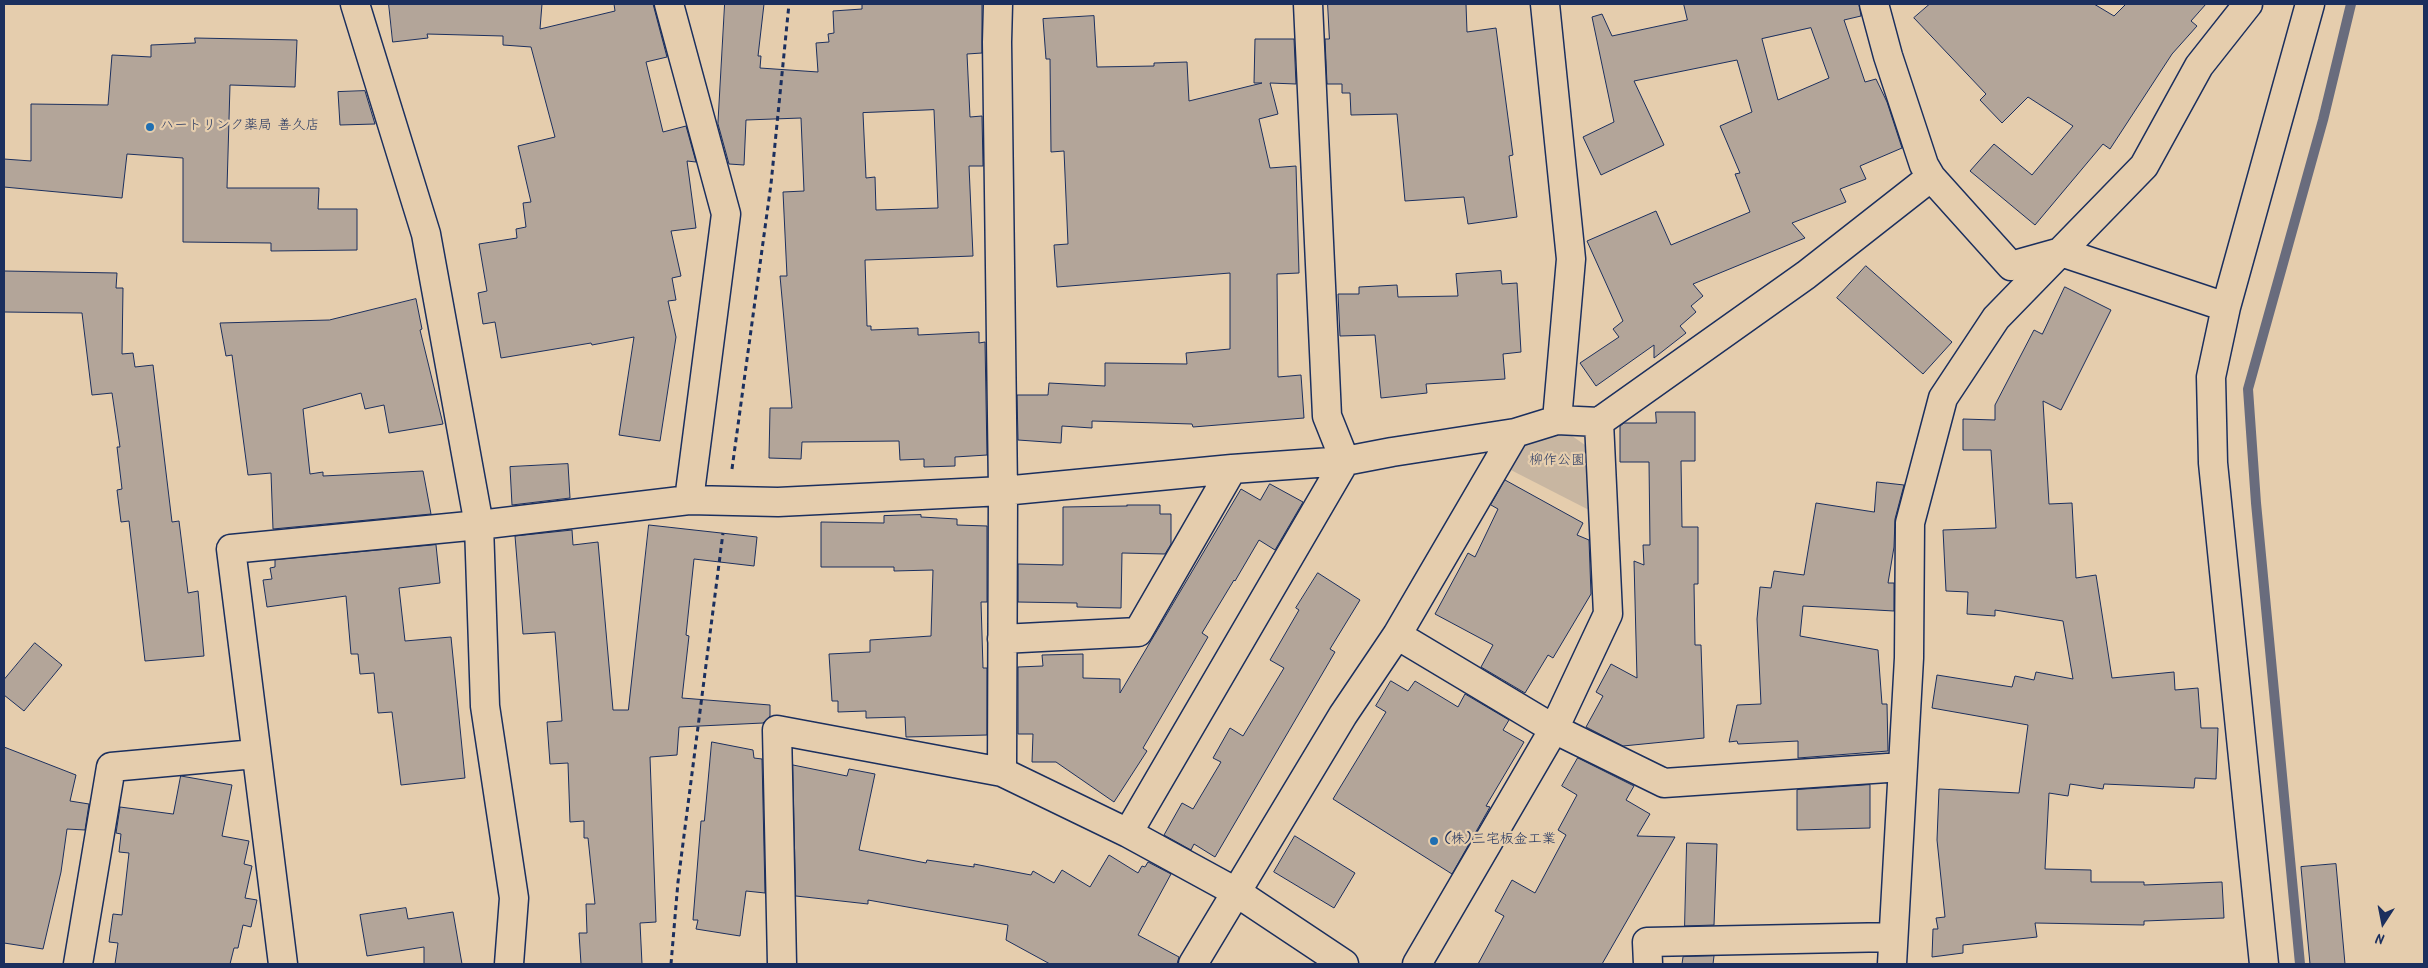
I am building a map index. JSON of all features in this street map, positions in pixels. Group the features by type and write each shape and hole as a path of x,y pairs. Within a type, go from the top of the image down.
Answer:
{"street":[{"path":"354,4 426,234 479,525 486,706 514,898 509,964"},
{"path":"669,4 726,214 689,500"},
{"path":"998,4 1002,772"},
{"path":"1308,4 1326,416 1345,461"},
{"path":"1545,4 1572,259 1557,420"},
{"path":"1874,4 1888,56 1921,156 1931,177 2010,266 2061,252 2226,308"},
{"path":"1892,964 1909,658 1910,523 1943,398 1996,318 2144,166 2199,66 2248,4"},
{"path":"2264,964 2213,463 2211,377 2226,308 2310,4"},
{"path":"283,964 255,754 231,548 479,525 689,500 778,502 1002,491 1232,468 1345,461 1515,433 1557,420 1599,422 1806,274 1931,177"},
{"path":"1417,964 1554,729 1608,614 1599,422"},
{"path":"1193,964 1343,716 1396,635 1515,433"},
{"path":"1128,833 1345,461"},
{"path":"1002,639 1138,632 1232,468"},
{"path":"1396,635 1554,729 1664,783 1902,767"},
{"path":"782,964 777,730 1002,772 1128,833 1236,892 1344,964"},
{"path":"78,964 111,767 255,754"},
{"path":"1648,964 1647,942 1893,937"}],"green space":[{"name":"柳作公園","path":"1565,431 1585,445 1589,510 1507,468 1528,439"}],"building":[{"path":"389,4 542,4 540,29 615,11 614,4 653,4 667,57 646,62 663,132 686,126 696,162 687,161 696,228 671,231 681,276 672,278 676,300 668,301 676,337 660,441 619,435 634,337 501,358 495,322 483,324 478,293 487,291 479,244 517,238 516,229 526,227 523,203 531,202 518,146 555,137 531,47 503,45 503,36 427,34 428,38 393,42"},
{"path":"725,4 764,4 758,56 761,56 760,68 818,72 816,43 829,42 828,34 834,33 833,11 862,9 862,4 982,4 982,53 967,54 970,117 982,116 983,166 969,166 973,256 865,260 867,326 871,326 871,330 918,328 918,335 979,332 979,343 985,342 987,455 955,457 955,466 924,467 924,459 900,460 899,441 802,442 801,459 769,458 770,408 792,408 780,276 787,276 783,192 804,191 801,118 746,120 744,165 729,164 718,124","holes":["934,110 938,208 876,210 875,177 866,178 863,113"]},
{"path":"1328,4 1466,4 1467,32 1496,28 1513,155 1509,156 1517,217 1468,224 1464,197 1405,201 1397,114 1351,115 1350,93 1342,93 1342,84 1327,84 1325,39 1329,39"},
{"path":"1684,4 1859,4 1861,16 1844,20 1865,82 1876,79 1887,102 1902,148 1860,166 1866,179 1840,189 1846,202 1792,223 1805,238 1693,284 1703,296 1691,306 1696,312 1680,326 1686,333 1654,358 1654,345 1596,386 1580,363 1619,337 1613,329 1623,321 1587,241 1656,211 1671,245 1750,212 1735,174 1740,173 1720,126 1752,112 1737,60 1634,81 1664,145 1601,175 1583,137 1614,122 1592,17 1602,14 1612,36 1687,20","holes":["1811,28 1829,78 1778,100 1762,39"]},
{"path":"1930,4 2094,4 2114,16 2126,4 2206,4 2191,21 2197,26 2172,54 2110,149 2103,144 2035,225 1970,171 1994,144 2032,175 2073,126 2028,97 2002,123 1980,100 1986,94 1914,18"},
{"path":"1094,16 1097,67 1154,66 1154,63 1187,62 1189,101 1262,83 1254,83 1255,39 1294,39 1296,84 1270,83 1278,114 1259,119 1270,168 1296,166 1299,273 1277,274 1278,377 1301,375 1304,418 1193,427 1192,424 1092,421 1092,428 1062,426 1061,443 1018,440 1017,395 1048,395 1049,383 1105,386 1105,363 1187,364 1186,353 1230,349 1230,273 1057,287 1054,245 1068,244 1064,151 1051,152 1050,59 1046,59 1043,19"},
{"path":"195,38 297,40 295,87 230,85 227,188 319,188 318,209 357,209 357,250 271,251 271,243 183,242 183,158 127,154 122,198 4,187 4,159 31,161 31,104 108,105 112,55 151,57 151,45 195,43"},
{"path":"365,91 375,124 340,125 338,92"},
{"path":"1866,266 1952,342 1923,374 1837,298"},
{"path":"4,271 117,273 116,288 123,288 122,354 133,353 135,367 153,365 172,522 179,521 188,593 198,591 204,656 145,661 129,521 121,522 117,490 122,489 117,447 120,447 112,393 92,395 82,313 4,312"},
{"path":"1501,271 1502,284 1517,283 1521,352 1503,354 1505,379 1426,384 1427,393 1381,398 1375,335 1340,336 1338,294 1359,294 1359,287 1397,285 1398,297 1458,296 1456,274"},
{"path":"2065,287 2111,310 2061,410 2043,401 2049,504 2072,503 2076,578 2096,575 2112,678 2174,672 2175,690 2198,688 2201,728 2218,728 2216,779 2195,778 2194,788 2104,784 2103,789 2070,784 2068,796 2049,793 2045,869 2091,870 2091,882 2144,882 2144,885 2222,882 2224,918 2144,921 2144,925 2035,923 2037,937 1963,945 1963,953 1932,957 1933,929 1938,929 1936,918 1945,917 1937,840 1939,789 2019,793 2028,725 1932,708 1937,675 2012,687 2015,676 2034,680 2036,672 2073,679 2063,621 1995,610 1995,616 1967,614 1968,592 1946,591 1943,530 1996,528 1991,450 1963,450 1963,419 1995,420 1995,405 2034,330 2042,334"},
{"path":"416,299 422,329 420,330 443,424 389,433 384,405 365,409 361,393 303,409 310,474 323,472 323,476 423,471 431,514 273,529 271,473 248,475 232,355 226,356 220,323 329,320"},
{"path":"1656,412 1695,412 1695,461 1681,461 1682,527 1698,527 1698,584 1694,584 1695,645 1701,645 1704,738 1623,746 1586,727 1603,696 1596,692 1611,664 1637,678 1634,561 1644,565 1643,545 1650,545 1649,462 1620,462 1620,426 1624,423 1656,423"},
{"path":"568,464 570,498 512,505 510,467"},
{"path":"1505,480 1583,523 1577,535 1589,540 1591,594 1553,658 1548,655 1525,693 1481,667 1493,645 1435,614 1468,553 1475,557 1498,509 1491,505"},
{"path":"1877,482 1904,485 1895,519 1894,547 1888,583 1894,583 1894,611 1803,606 1800,636 1878,650 1882,704 1887,704 1888,751 1798,758 1798,741 1738,744 1737,741 1729,742 1737,705 1761,704 1757,619 1760,587 1771,588 1774,571 1804,575 1816,503 1874,512"},
{"path":"1270,484 1303,502 1275,550 1259,540 1202,633 1208,637 1143,748 1147,751 1114,802 1056,762 1032,762 1033,734 1018,734 1018,667 1043,666 1042,655 1083,654 1083,678 1120,679 1120,693 1241,489 1260,500"},
{"path":"1160,505 1160,514 1171,514 1171,544 1165,554 1122,553 1121,608 1077,607 1077,603 1018,602 1018,564 1063,565 1063,507"},
{"path":"921,515 921,517 957,519 957,525 987,526 987,602 981,602 983,668 987,668 987,735 906,737 905,717 866,718 866,711 838,712 838,701 832,701 829,654 870,652 870,640 931,636 933,570 894,571 894,567 821,567 821,522 884,523 884,516"},
{"path":"649,525 757,537 754,566 694,559 686,635 689,636 682,698 770,705 770,716 763,723 679,727 677,755 650,757 656,922 640,923 642,964 581,964 579,933 587,933 586,904 595,904 588,838 584,838 584,821 570,822 568,763 550,764 547,722 562,721 555,632 523,634 515,536 572,530 573,545 598,542 613,710 628,710"},
{"path":"436,545 440,583 399,588 405,641 451,637 465,778 401,785 392,712 378,713 374,673 360,674 358,654 351,654 346,596 267,607 263,580 272,579 270,568 275,567 275,560"},
{"path":"1318,573 1360,600 1330,649 1335,652 1215,857 1194,844 1191,850 1164,835 1182,803 1193,809 1221,762 1213,758 1230,728 1243,736 1284,668 1270,660 1299,610 1296,608"},
{"path":"35,643 62,665 24,711 4,695 4,680"},
{"path":"1391,681 1408,691 1415,681 1458,707 1465,694 1509,720 1503,730 1524,742 1486,806 1490,807 1452,874 1333,799 1386,712 1376,706"},
{"path":"712,742 753,750 754,758 762,759 765,893 746,891 740,936 696,929 698,920 693,920 701,821 704,821"},
{"path":"4,747 76,775 70,801 89,804 85,830 67,829 61,872 43,949 4,943"},
{"path":"1578,758 1634,786 1626,800 1650,814 1637,836 1675,837 1602,964 1478,964 1504,916 1495,911 1512,880 1535,893 1566,835 1558,830 1577,795 1562,786"},
{"path":"793,765 847,776 849,769 875,774 859,850 926,863 927,860 974,867 974,864 1031,875 1033,871 1054,883 1062,870 1090,887 1109,855 1138,873 1142,866 1145,867 1148,862 1171,874 1138,935 1179,957 1177,964 1050,964 1006,940 1008,925 868,900 868,904 796,896"},
{"path":"181,776 232,785 222,836 249,841 244,864 252,866 245,898 257,900 251,927 243,925 238,948 234,948 230,964 115,964 118,943 109,942 113,914 122,915 129,853 119,852 121,834 116,833 120,807 173,814"},
{"path":"1870,785 1870,828 1797,830 1797,790"},
{"path":"1295,836 1355,873 1334,908 1274,872"},
{"path":"1687,843 1717,844 1714,925 1685,926"},
{"path":"2336,864 2345,964 2310,964 2301,867"},
{"path":"406,908 408,919 453,912 462,964 424,964 424,947 367,956 360,915"},
{"path":"1714,956 1713,964 1682,964 1683,957"}],"waterway":[{"path":"2300,964 2256,503 2248,389 2323,120 2351,4"}],"place":[{"name":"ハートリンク薬局 善久店","path":"150,127"},
{"name":"(株)三宅板金工業","path":"1434,841"}]}
